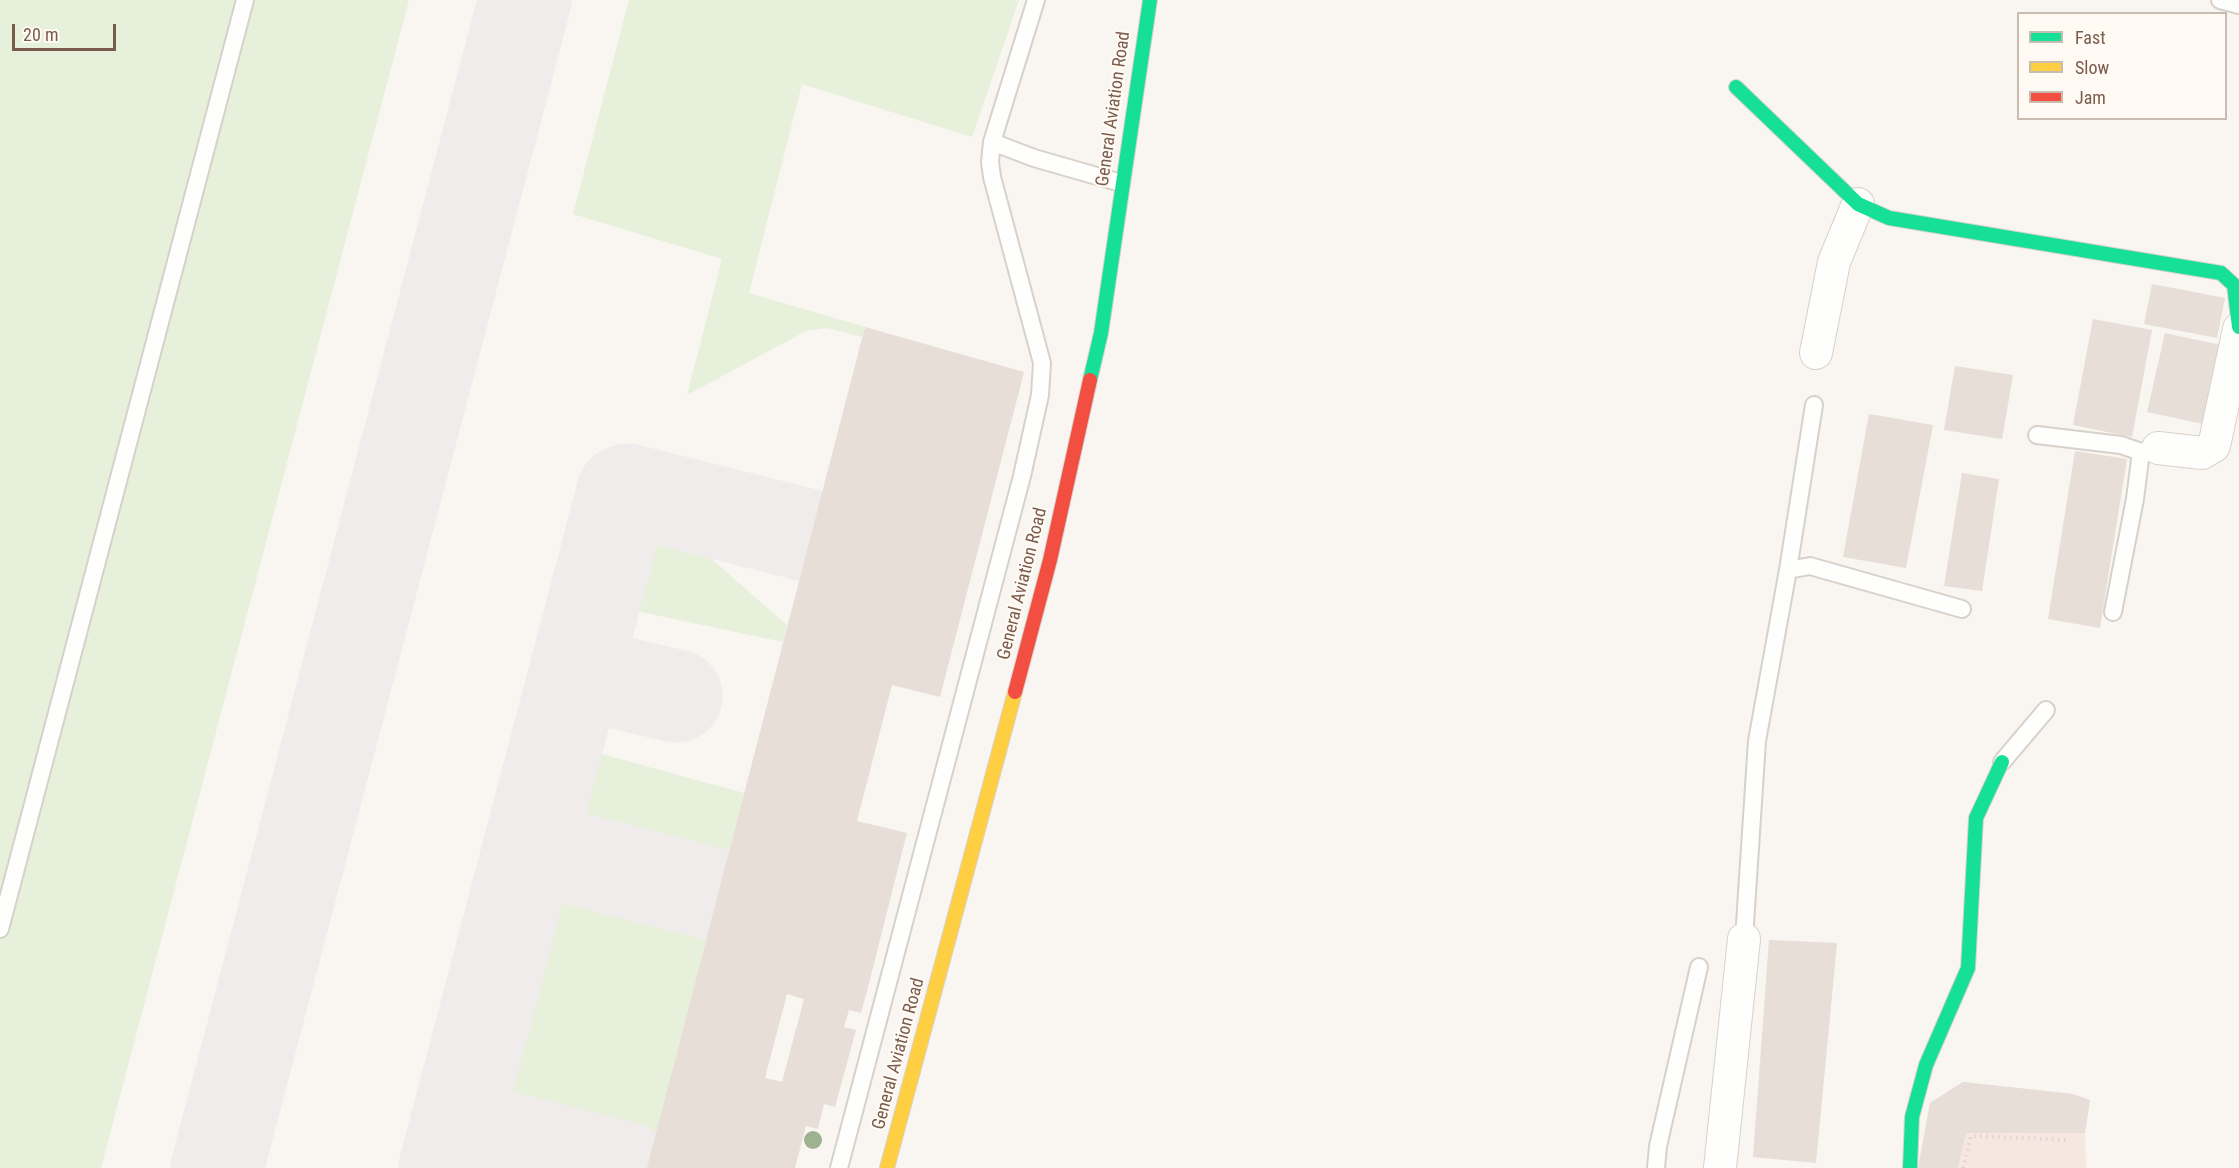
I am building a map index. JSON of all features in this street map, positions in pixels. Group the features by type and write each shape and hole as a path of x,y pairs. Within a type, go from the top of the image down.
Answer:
{"main road":[{"name":"General Aviation Road","path":"887,1168 1050,560 1101,333 1121,183 1150,0"},
{"path":"1736,87 1858,204 1889,218 2221,273 2234,285 2239,328"},
{"path":"1910,1168 1912,1117 1926,1065 1968,968 1976,819 2002,762"}],"street":[{"path":"1816,354 1834,262 1858,204"},
{"path":"2149,450 2202,453 2214,446 2239,328"},
{"path":"1720,1168 1744,939"}],"lane":[{"path":"0,929 245,0"},
{"path":"839,1168 1022,477 1040,395 1042,363 992,177 992,142 1036,0"},
{"path":"2220,0 2239,5"},
{"path":"992,142 1034,158 1121,183"},
{"path":"1744,939 1757,741 1788,570 1814,405"},
{"path":"2037,435 2149,450 2135,499 2113,612"},
{"path":"1788,570 1810,566 1962,609"},
{"path":"2002,762 2046,710"},
{"path":"1656,1168 1658,1146 1699,967"}],"path":[{"path":"1963,1168 1971,1136 2070,1140"}],"shaded area":[{"path":"1963,1082 2073,1094 2090,1100 2085,1133 2086,1168 1918,1168 1930,1103"}],"green space":[{"path":"0,0 409,0 101,1168 0,1168"},
{"path":"629,0 1019,0 972,137 802,84 749,293 865,327 862,337 827,328 806,331 687,395 722,259 573,214"},
{"path":"638,513 667,520 787,625 783,642 613,606"},
{"path":"576,747 744,793 722,880 583,845 571,838 557,817"},
{"path":"563,873 577,873 714,909 651,1154 480,1111 537,894 548,880"},
{"path":"479,1149 547,1168 474,1168"}],"building":[{"path":"2152,284 2225,298 2217,338 2144,324"},
{"path":"2093,319 2152,330 2132,437 2073,425"},
{"path":"865,327 1024,372 940,697 892,685 857,821 907,833 861,1013 849,1010 844,1027 856,1030 835,1107 824,1104 818,1129 806,1126 795,1168 647,1168","holes":["787,994 804,999 782,1082 765,1078"]},
{"path":"2165,333 2221,345 2203,424 2147,412"},
{"path":"1955,366 2013,375 2002,439 1944,430"},
{"path":"1869,414 1933,425 1906,568 1843,557"},
{"path":"2075,451 2127,459 2100,628 2048,619"},
{"path":"1962,473 1999,479 1982,591 1944,586"},
{"path":"1769,940 1837,943 1816,1163 1753,1157"},
{"path":"1963,1082 2073,1094 2090,1100 2085,1133 1966,1133 1958,1168 1918,1168 1930,1103"}],"taxiway":[{"path":"217,1168 525,0"},
{"path":"445,1168 623,492 628,490 811,536"},
{"path":"577,673 676,696"},
{"path":"530,847 717,895"},
{"path":"456,1125 625,1168"}],"traffic: fast":[{"path":"1090,380 1101,333 1150,0"},
{"path":"1736,87 1858,204 1889,218 2221,273 2234,285 2239,327"},
{"path":"1910,1168 1912,1117 1926,1065 1968,968 1976,818 2002,762"}],"traffic: slow":[{"path":"887,1168 1015,692"}],"traffic: jam":[{"path":"1015,692 1050,560 1090,380"}]}
